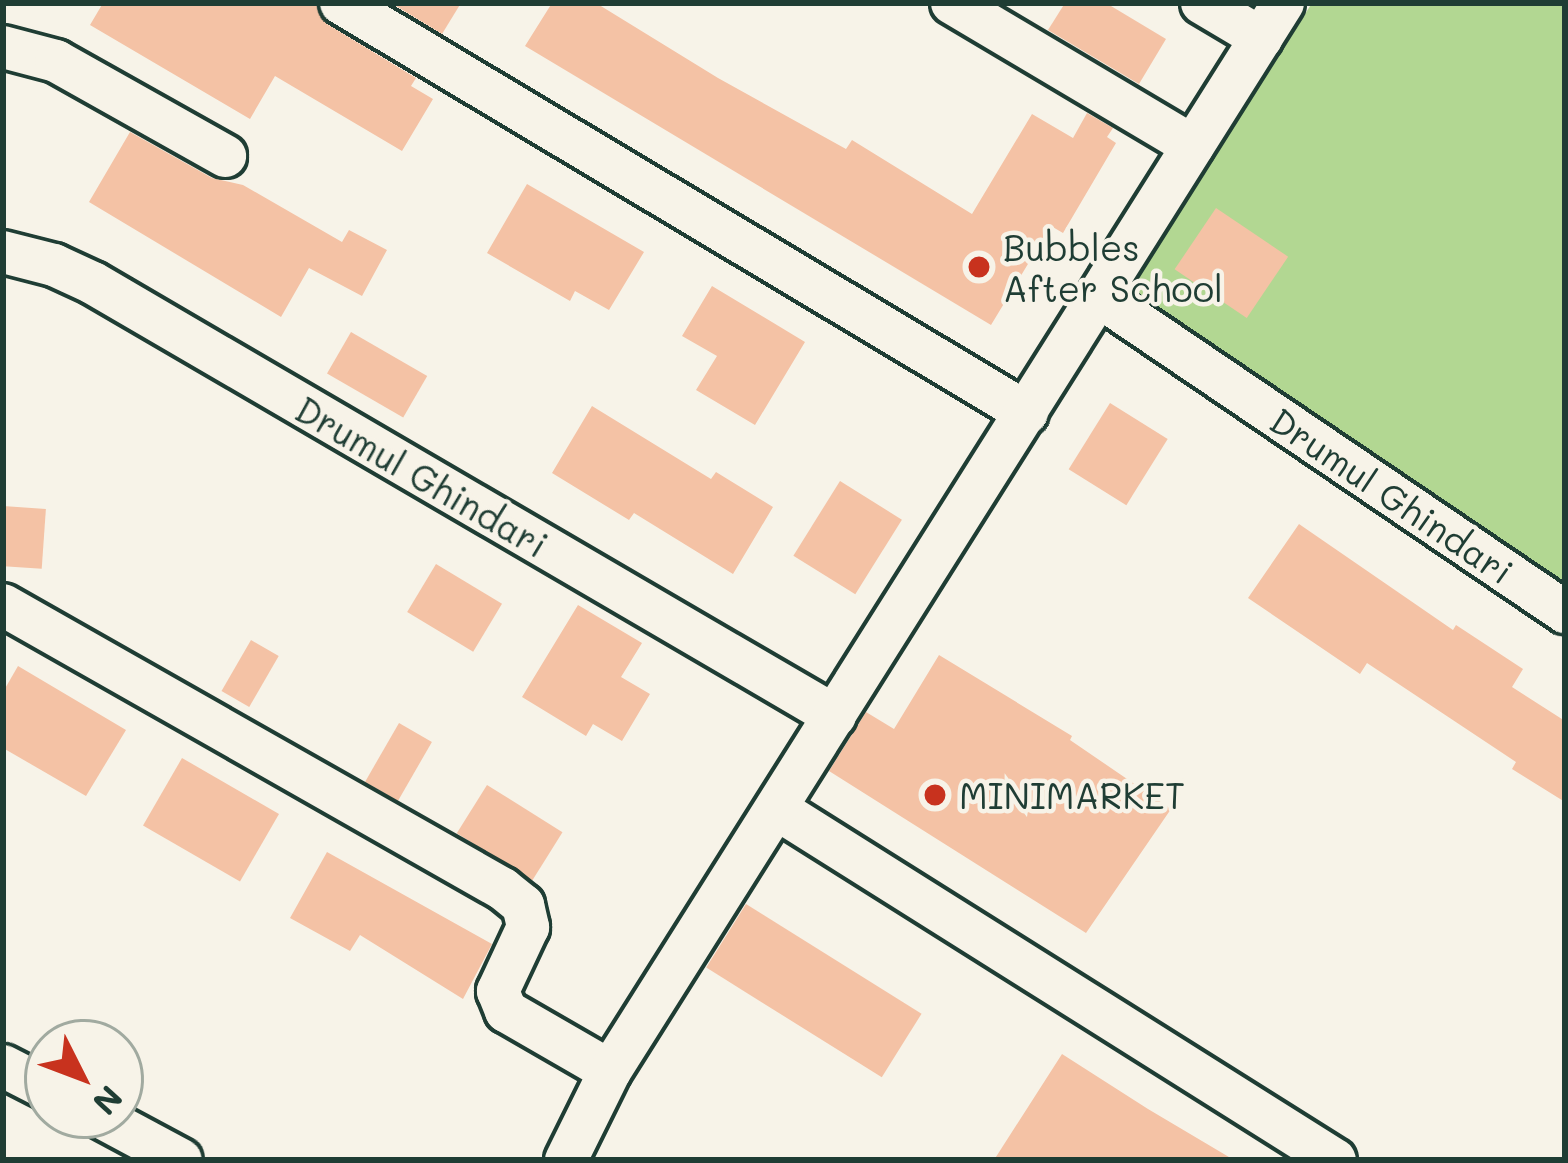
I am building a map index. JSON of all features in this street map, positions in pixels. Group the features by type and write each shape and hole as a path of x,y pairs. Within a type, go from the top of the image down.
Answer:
{"street":[{"path":"341,3 1027,413"},
{"path":"952,3 1193,146"},
{"path":"566,1160 610,1071 1272,21 1202,3"},
{"path":"3,47 56,61 225,156"},
{"name":"Drumul Ghindari","path":"3,252 54,265 92,284 835,716"},
{"name":"Drumul Ghindari","path":"1100,297 1565,612"},
{"path":"3,605 523,904 528,927 498,991 506,1011 610,1071"},
{"path":"777,809 1335,1160"},
{"path":"142,1139 181,1160"}],"green space":[{"path":"1312,3 1565,3 1565,583 1131,288"}],"building":[{"path":"103,3 316,3 327,24 416,78 411,86 433,99 402,151 275,76 250,119 90,25"},
{"path":"391,3 461,3 442,34"},
{"path":"552,3 596,3 846,149 852,140 972,214 1032,114 1073,138 1087,113 1113,128 1107,137 1116,143 1063,233 1051,226 991,325 525,46"},
{"path":"1065,3 1106,3 1166,39 1139,84 1048,30"},
{"path":"130,132 212,178 243,185 342,242 349,230 387,250 362,296 309,268 281,317 89,202"},
{"path":"527,184 644,252 609,310 575,291 570,301 487,253"},
{"path":"1216,208 1288,257 1247,318 1175,269"},
{"path":"712,286 805,342 755,425 696,390 717,356 682,336"},
{"path":"351,332 427,376 403,418 327,374"},
{"path":"1110,403 1168,439 1126,505 1069,469"},
{"path":"592,406 711,479 716,472 773,507 733,574 634,513 629,520 552,473"},
{"path":"840,481 902,520 855,594 793,556"},
{"path":"3,506 46,509 42,569 3,566"},
{"path":"1299,524 1453,630 1456,625 1523,669 1512,687 1565,721 1565,802 1512,769 1516,762 1367,663 1360,674 1248,598"},
{"path":"436,564 502,604 473,652 407,612"},
{"path":"578,605 642,643 621,677 650,694 622,741 593,724 586,736 522,697"},
{"path":"251,640 279,656 249,707 222,691"},
{"path":"939,655 1072,736 1070,740 1171,809 1086,933 829,771 866,712 894,729"},
{"path":"18,666 126,730 86,796 3,748 3,692"},
{"path":"399,723 432,742 398,801 365,782"},
{"path":"182,758 279,814 240,882 143,826"},
{"path":"487,785 562,832 532,881 457,833"},
{"path":"327,852 492,944 463,999 360,935 350,951 290,918"},
{"path":"746,904 922,1014 882,1077 706,968"},
{"path":"1062,1054 1148,1109 1234,1160 994,1160"}],"place":[{"name":"Bubbles After School","path":"979,267"},
{"name":"MINIMARKET","path":"935,795"}]}
